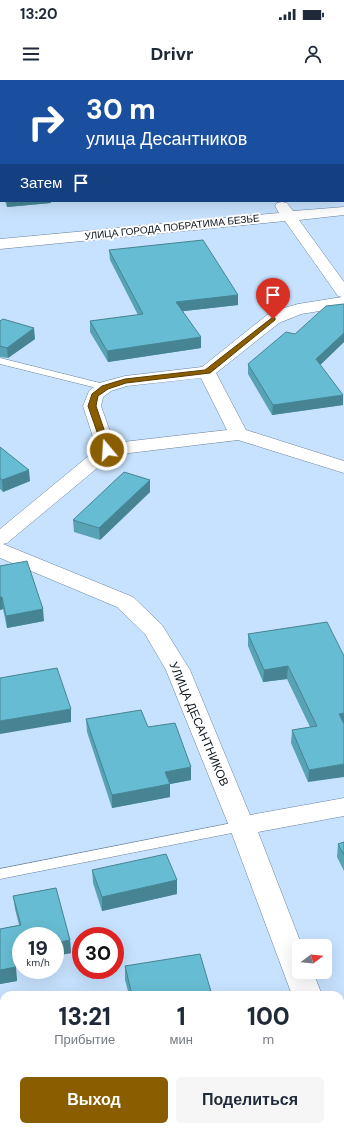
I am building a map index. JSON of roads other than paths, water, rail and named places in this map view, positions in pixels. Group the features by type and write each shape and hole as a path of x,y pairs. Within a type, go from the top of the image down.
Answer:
{"street":[{"path":"279,202 344,293"},
{"name":"УЛИЦА ГОРОДА ПОБРАТИМА БЕЗЬЕ","path":"0,244 344,210"},
{"path":"107,450 92,406 95,395 105,387 125,381 207,372 273,319 284,313 301,308 344,302"},
{"path":"207,372 239,434"},
{"path":"0,540 107,450 239,434 344,467"},
{"name":"УЛИЦА ДЕСАНТНИКОВ","path":"0,550 125,602 154,630 178,670 242,826 305,991"},
{"path":"242,826 344,807"}],"lane":[{"path":"0,361 105,387"},
{"path":"0,874 242,826"}]}
